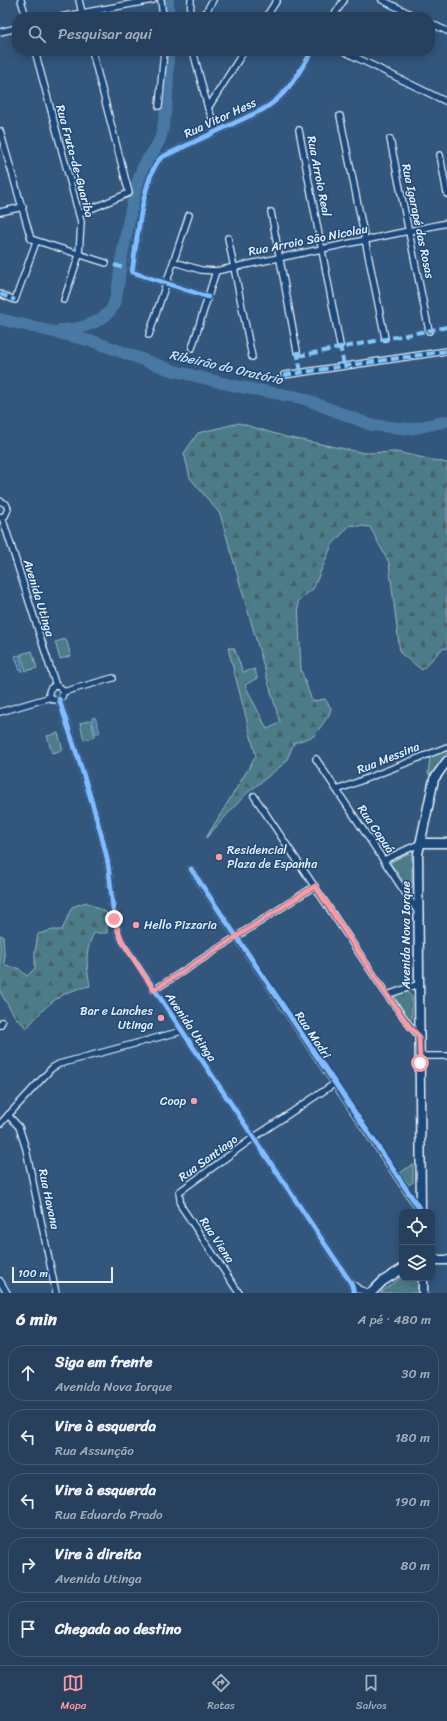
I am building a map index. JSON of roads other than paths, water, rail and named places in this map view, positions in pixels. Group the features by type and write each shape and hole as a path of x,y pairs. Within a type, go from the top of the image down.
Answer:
{"main road":[{"name":"Avenida Nova Iorque","path":"421,1209 418,854 434,779 447,762"},
{"path":"421,843 447,843"},
{"path":"435,1260 447,1260"},
{"path":"371,1293 383,1281 399,1272"},
{"path":"422,1281 423,1293"}],"street":[{"path":"21,0 25,12"},
{"path":"79,0 82,12"},
{"path":"92,12 152,0"},
{"path":"161,0 162,12"},
{"path":"190,12 191,0"},
{"path":"206,12 213,0"},
{"path":"269,12 277,0"},
{"path":"336,12 344,0"},
{"path":"382,0 407,12"},
{"path":"435,25 447,31"},
{"path":"0,32 12,29"},
{"name":"Rua Fruta-de-Guariba","path":"36,56 79,214 81,229 79,255 64,300"},
{"path":"79,214 129,193 93,56"},
{"path":"159,106 164,56"},
{"path":"194,56 208,108 217,130"},
{"path":"208,108 241,56"},
{"name":"Rua Vitor Hess","path":"167,283 132,272 145,194 158,161 165,155 262,110 282,96 309,56"},
{"path":"353,56 447,102"},
{"path":"340,116 385,338"},
{"name":"Rua Arroio Real","path":"299,130 340,345"},
{"path":"0,131 23,207 28,233 31,239 36,242 106,263"},
{"name":"Rua Igarapé das Rosas","path":"390,139 429,331"},
{"path":"440,155 447,194"},
{"path":"0,212 23,207"},
{"path":"271,212 278,256 297,351"},
{"path":"149,336 189,215"},
{"name":"Rua Arroio São Nicolau","path":"174,262 201,270 216,271 278,256 447,223"},
{"path":"228,238 235,266 252,357"},
{"path":"0,294 14,300 36,242"},
{"path":"192,348 216,271"},
{"path":"167,283 208,297"},
{"path":"284,375 447,352"},
{"path":"0,501 6,504 8,509 7,514 1,517"},
{"name":"Avenida Utinga","path":"1,517 56,686"},
{"path":"0,712 51,697 53,699 59,699 63,692 113,678"},
{"path":"51,697 50,689 56,686 62,688 63,692"},
{"name":"Avenida Utinga","path":"59,699 102,835 109,868 114,919 118,932 154,990 351,1283 354,1293"},
{"name":"Rua Messina","path":"337,790 447,747"},
{"name":"Rua Capuá","path":"316,759 418,912"},
{"path":"254,796 387,995 410,1027 419,1036"},
{"path":"384,860 421,843"},
{"name":"Rua Madri","path":"191,869 235,937 419,1209"},
{"path":"154,990 315,886"},
{"path":"387,995 419,984"},
{"path":"0,1124 52,1068 59,1064 182,1031"},
{"path":"419,1056 447,1056"},
{"name":"Rua Santiago","path":"179,1199 181,1189 253,1138 334,1084"},
{"name":"Rua Havana","path":"8,1115 19,1127 26,1149 56,1293"},
{"name":"Rua Viena","path":"179,1199 181,1206 240,1293"},
{"path":"0,1281 7,1293"},
{"name":"Avenida Utinga","path":"351,1283 360,1290 371,1293"}],"water":[{"path":"20,655 23,671 20,671 15,656"},
{"path":"95,717 100,732 96,734 92,718"}],"waterway":[{"path":"168,0 168,12"},
{"path":"60,330 73,329 94,323 105,316 113,306 117,293 122,255 130,214 138,182 143,167 161,136 167,94 168,56"},
{"name":"Ribeirão do Oratório","path":"0,319 95,342 171,370 235,386 302,398 371,425 411,429 447,421"}],"place":[{"name":"Residencial Plaza de Espanha","path":"219,857"},
{"name":"Hello Pizzaria","path":"136,925"},
{"name":"Bar e Lanches Utinga","path":"161,1018"},
{"name":"Coop","path":"194,1101"}]}
